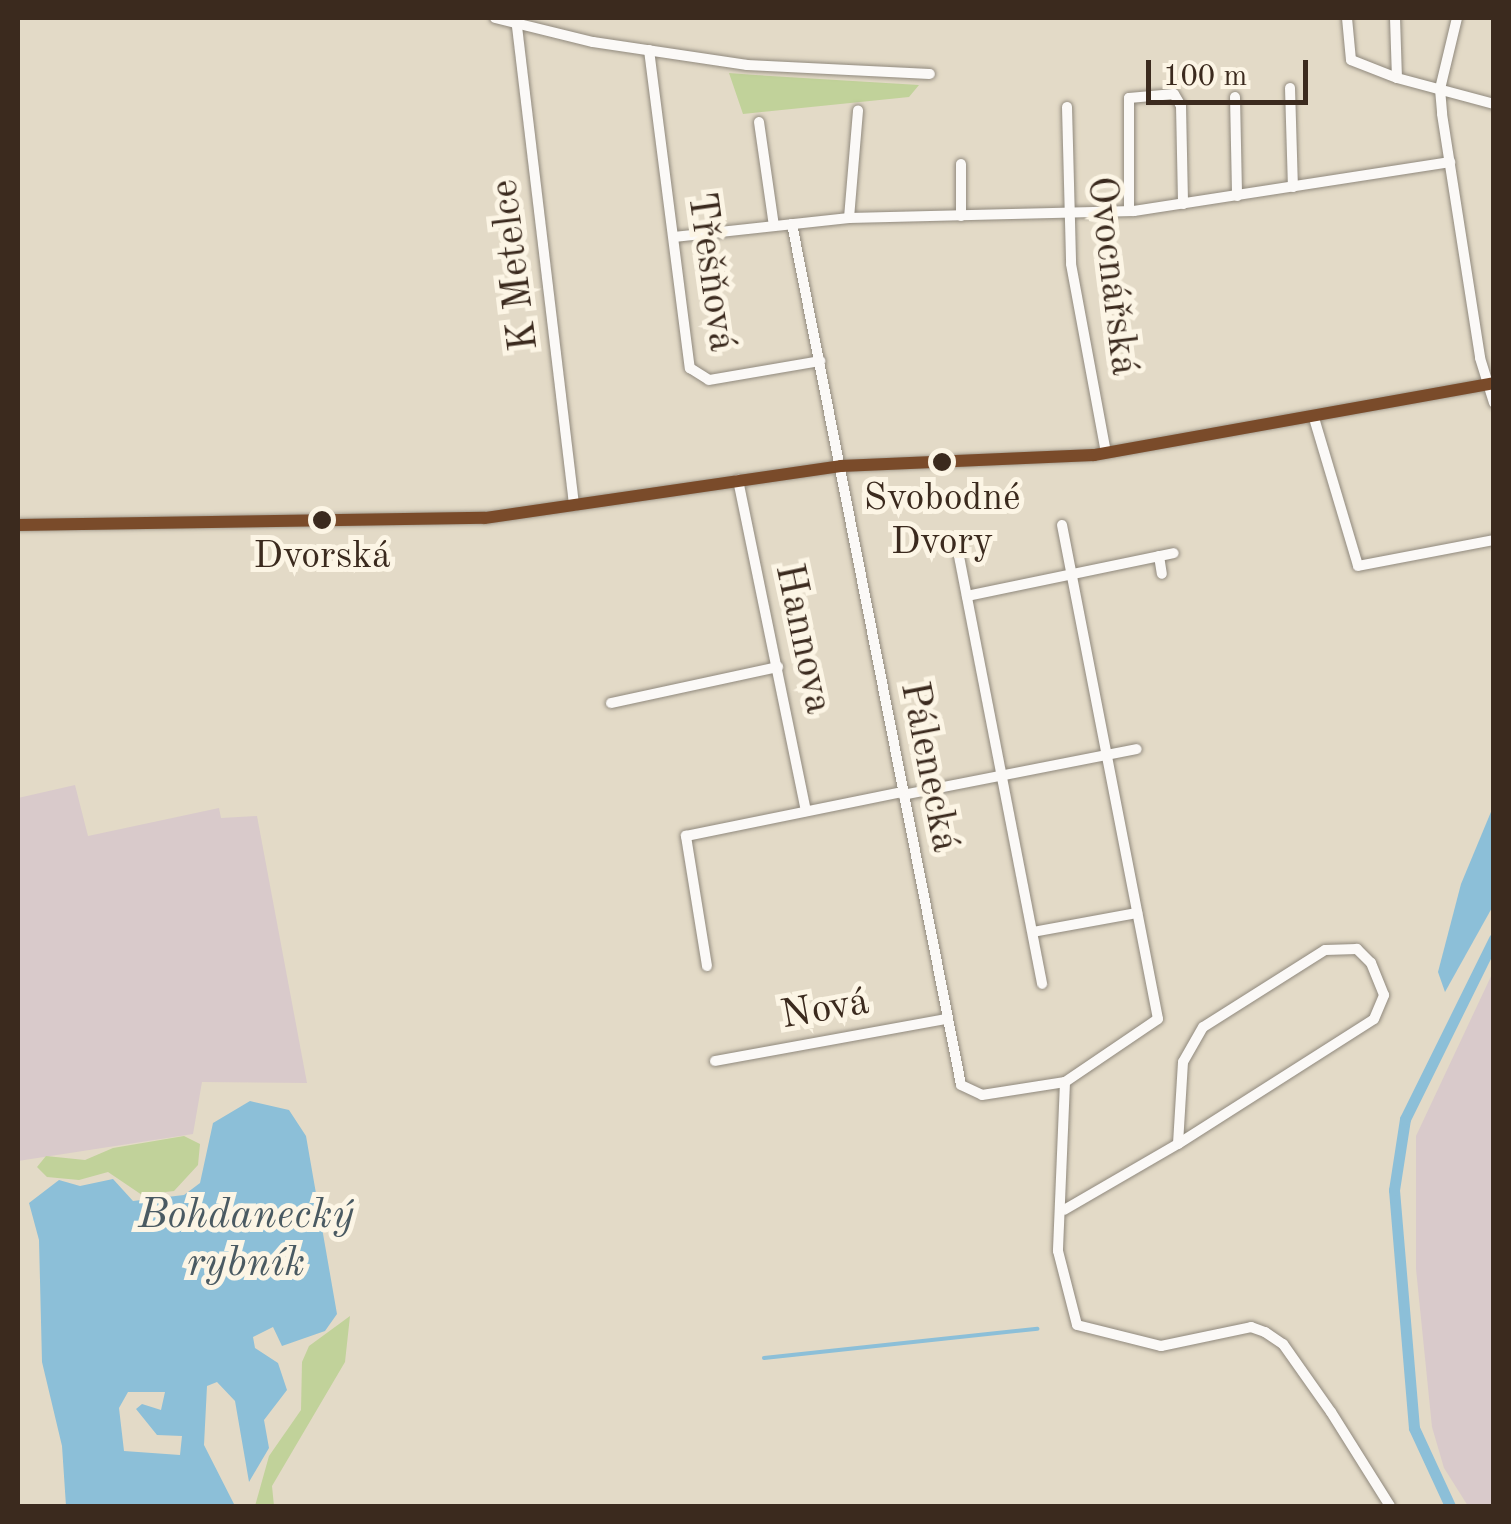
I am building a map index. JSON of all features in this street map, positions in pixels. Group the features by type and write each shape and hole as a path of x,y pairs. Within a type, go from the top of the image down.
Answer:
{"street":[{"path":"495,18 747,66 930,74"},
{"path":"1347,18 1351,60 1397,78 1494,104"},
{"path":"1396,18 1397,78"},
{"path":"1456,18 1440,89 1494,403"},
{"name":"K Metelce","path":"516,21 574,506"},
{"name":"Třešňová","path":"649,50 693,373 709,380 820,361"},
{"path":"1290,88 1293,187"},
{"path":"1128,211 1129,98 1174,94 1181,106 1183,204"},
{"path":"1235,98 1237,196"},
{"name":"Ovocnářská","path":"1067,107 1071,264 1106,453"},
{"path":"849,218 858,110"},
{"path":"758,122 774,226"},
{"path":"674,237 849,218 1128,211 1450,162"},
{"path":"961,216 962,164"},
{"name":"Pálenecká","path":"792,224 961,1085 972,1095 1065,1082"},
{"path":"18,524 420,522 574,506 841,466 1004,464 1106,453 1490,384"},
{"path":"1314,418 1358,566 1494,540"},
{"name":"Hannova","path":"738,480 806,810"},
{"path":"1062,524 1157,1021 1065,1082 1064,1210 1058,1251 1077,1326 1161,1346 1251,1328 1266,1332 1283,1344 1312,1384 1390,1506"},
{"path":"957,546 1042,984"},
{"path":"967,596 1174,553"},
{"path":"1159,556 1162,574"},
{"path":"611,703 778,667"},
{"path":"707,966 688,835 1137,749"},
{"path":"1033,932 1137,912"},
{"path":"1064,1210 1178,1144 1374,1019 1384,994 1371,963 1357,949 1325,950 1203,1027 1183,1062 1178,1144"},
{"name":"Nová","path":"714,1061 946,1019"}],"shaded area":[{"path":"75,785 88,836 219,808 221,818 257,816 307,1083 202,1082 193,1134 18,1161 18,798"},
{"path":"1493,972 1494,1506 1468,1506 1444,1468 1432,1427 1416,1269 1416,1136"}],"green space":[{"path":"729,73 919,85 909,97 743,114"},
{"path":"184,1136 200,1144 198,1165 174,1191 142,1195 108,1172 79,1180 47,1177 37,1167 46,1156 85,1160 113,1148"},
{"path":"350,1316 345,1362 272,1486 274,1506 255,1506 269,1456 301,1410 302,1362 309,1346"}],"water":[{"path":"1493,807 1493,906 1445,992 1438,972 1461,884"},
{"name":"Bohdanecký rybník","path":"250,1101 289,1110 306,1136 337,1314 325,1331 282,1346 273,1327 253,1337 255,1348 278,1363 287,1390 264,1420 269,1448 249,1482 235,1401 217,1382 207,1386 204,1445 235,1506 66,1506 62,1446 42,1362 39,1240 29,1203 59,1180 80,1186 113,1179 133,1201 184,1195 200,1183 213,1123","holes":["128,1392 165,1392 161,1410 142,1404 136,1409 157,1435 182,1436 180,1455 124,1451 119,1408"]}],"waterway":[{"path":"1450,1506 1414,1428 1394,1190 1405,1119 1494,939"},
{"path":"764,1358 1037,1329"}],"transit line":[{"path":"18,525 485,518 841,466 1094,455 1494,383"}],"place":[{"name":"Svobodné Dvory","path":"942,462"},
{"name":"Dvorská","path":"322,520"}]}
